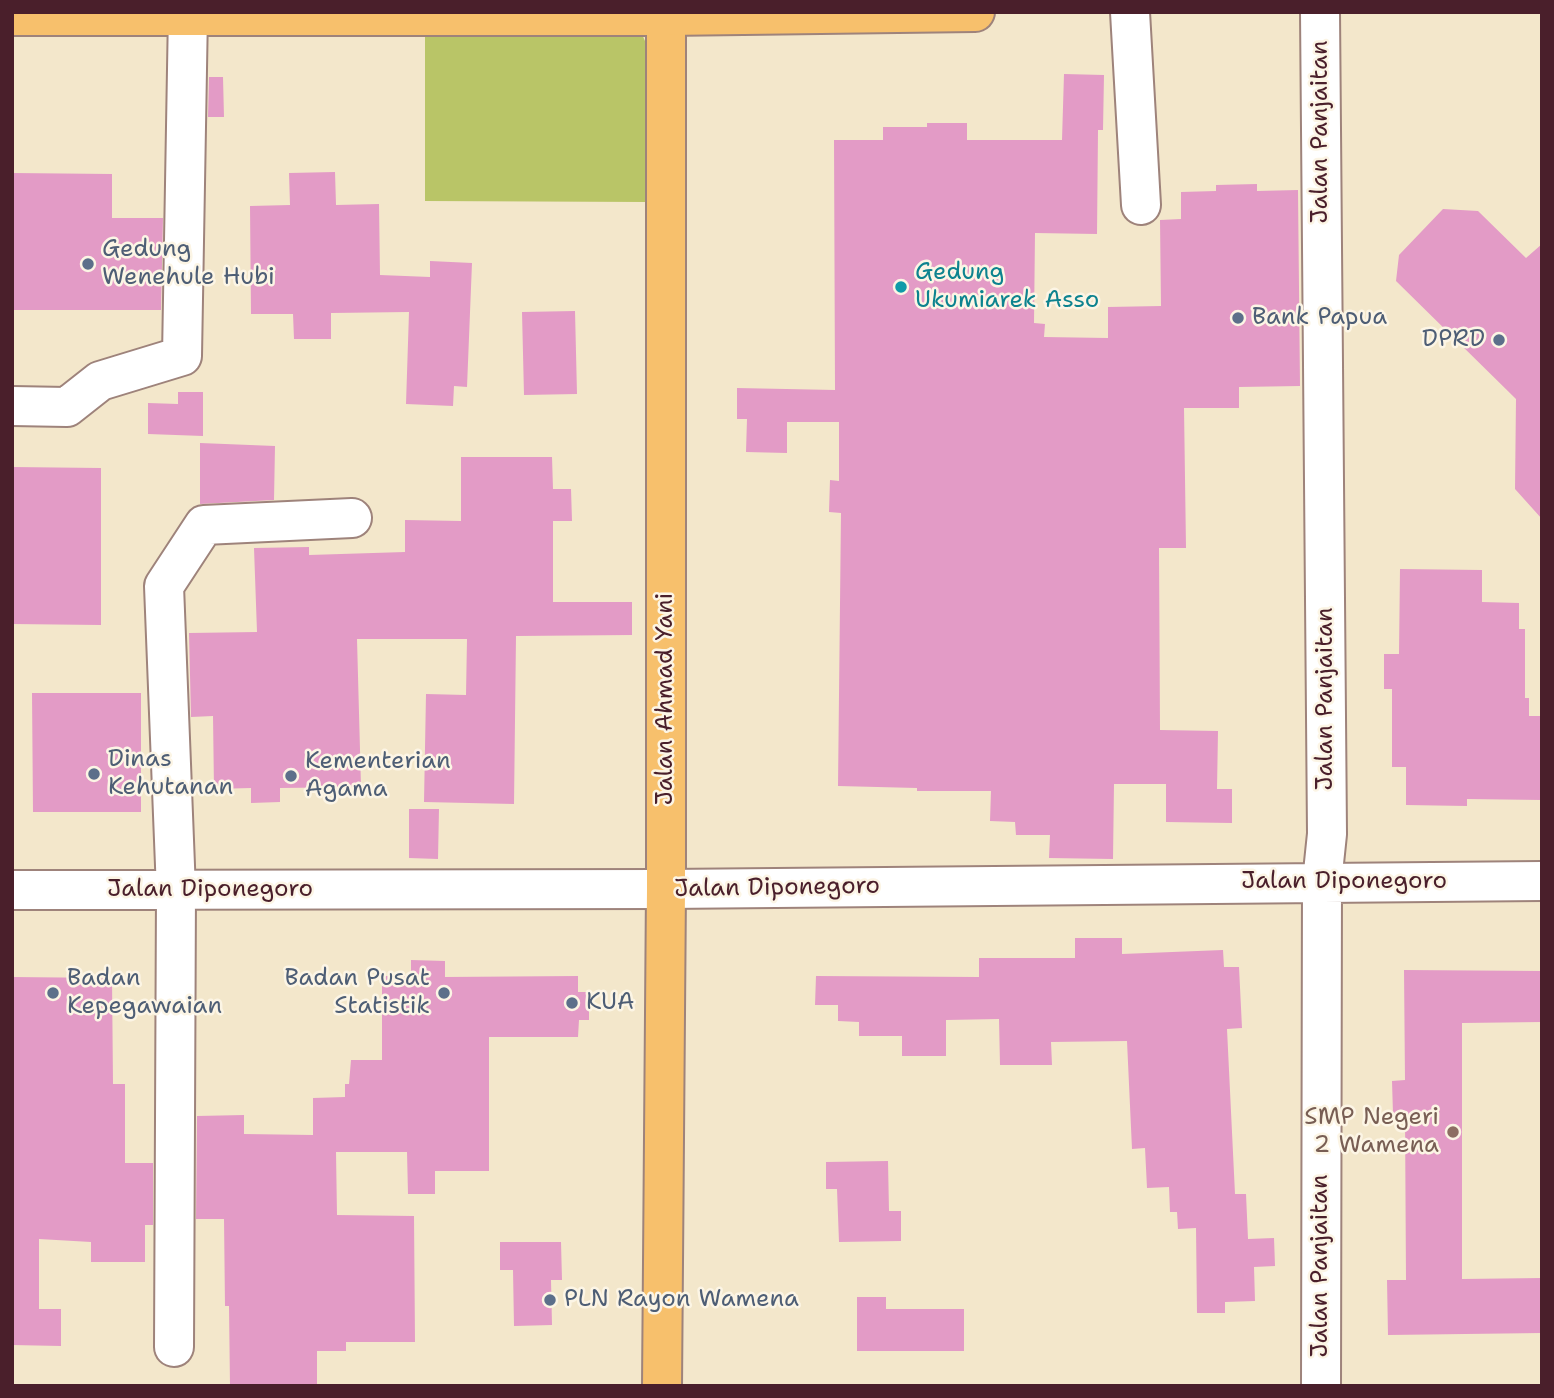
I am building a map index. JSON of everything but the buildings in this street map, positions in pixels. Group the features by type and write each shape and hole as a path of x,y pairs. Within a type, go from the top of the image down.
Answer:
{"main road":[{"path":"12,16 975,12"},
{"name":"Jalan Ahmad Yani","path":"662,1386 666,889 666,14"}],"street":[{"path":"1130,12 1141,205"},
{"name":"Jalan Panjaitan","path":"1320,12 1327,834 1322,883 1321,1386"},
{"path":"12,406 67,407 100,381 182,356 188,15"},
{"path":"174,1347 176,891 164,586 204,525 352,518"},
{"name":"Jalan Diponegoro","path":"12,890 666,889 1542,881"}],"green space":[{"path":"425,28 641,32 645,41 645,202 425,201"}],"place":[{"name":"Gedung Wenehule Hubi","path":"88,264"},
{"name":"Gedung Ukumiarek Asso","path":"901,287"},
{"name":"Bank Papua","path":"1238,318"},
{"name":"DPRD","path":"1499,340"},
{"name":"Dinas Kehutanan","path":"94,774"},
{"name":"Kementerian Agama","path":"291,776"},
{"name":"Badan Kepegawaian","path":"53,993"},
{"name":"Badan Pusat Statistik","path":"444,993"},
{"name":"KUA","path":"572,1003"},
{"name":"SMP Negeri 2 Wamena","path":"1453,1132"},
{"name":"PLN Rayon Wamena","path":"550,1300"}]}
